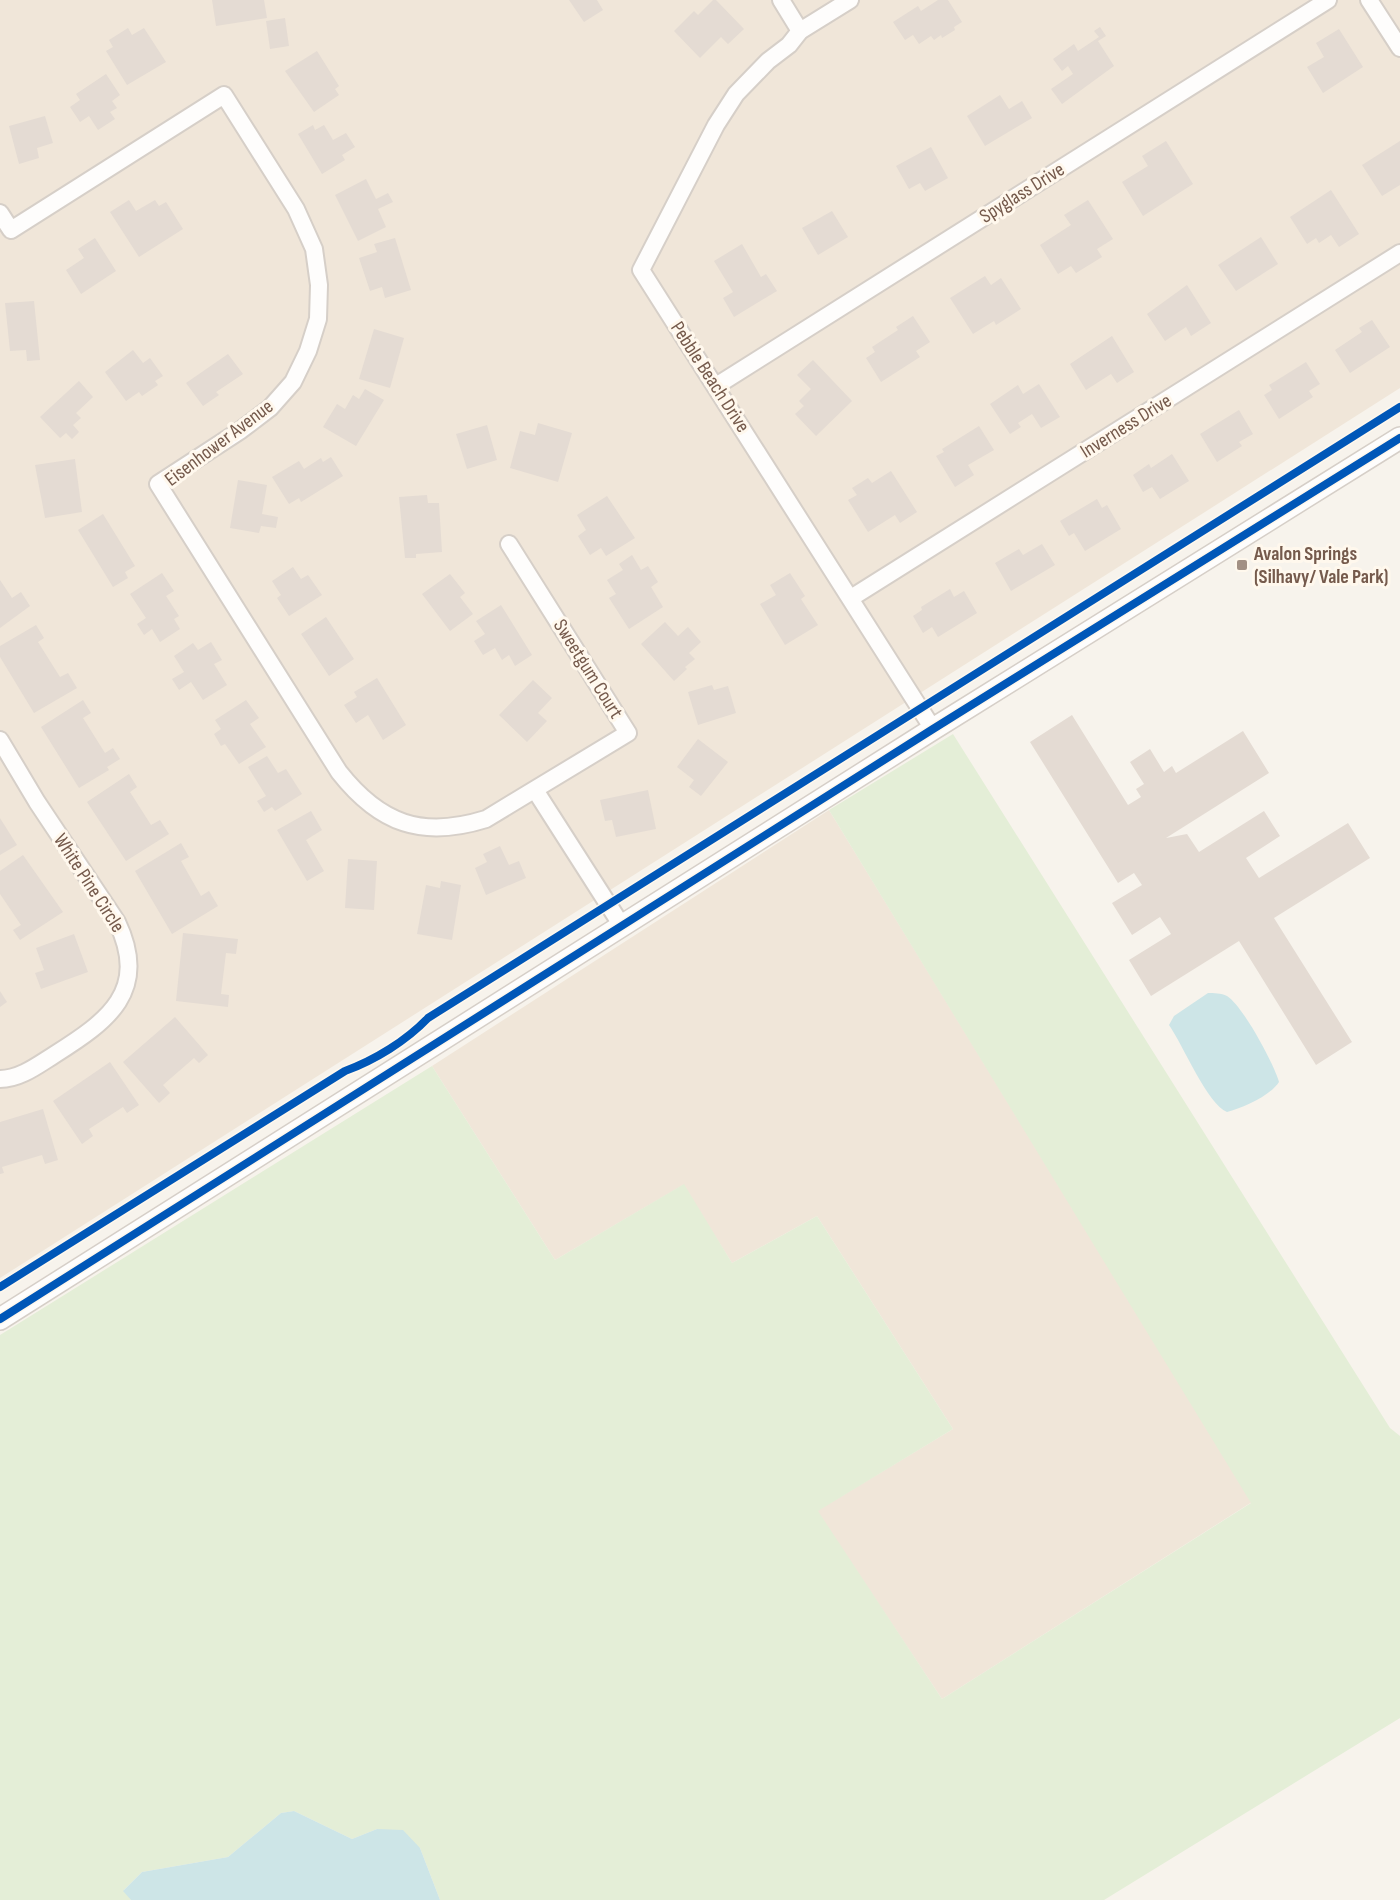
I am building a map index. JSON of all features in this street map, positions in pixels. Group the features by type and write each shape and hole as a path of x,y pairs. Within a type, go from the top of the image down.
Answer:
{"street":[{"path":"780,0 800,31 850,0"},
{"name":"Spyglass Drive","path":"716,386 1328,0"},
{"path":"1369,0 1400,48"},
{"name":"Pebble Beach Drive","path":"800,31 789,45 768,61 736,93 716,125 641,270 933,729"},
{"name":"Eisenhower Avenue","path":"0,213 11,231 224,95 296,209 314,249 319,285 318,319 308,351 293,382 270,408 241,430 158,484 339,772 354,791 372,807 394,819 420,827 443,828 486,819 535,790"},
{"name":"Inverness Drive","path":"851,598 1400,254"},
{"path":"0,1319 933,729 1400,438"},
{"name":"Sweetgum Court","path":"508,544 628,733 535,790"},
{"name":"White Pine Circle","path":"0,740 37,802 117,922 127,942 130,961 127,981 119,1002 106,1019 90,1033 24,1073 0,1079"},
{"path":"535,790 622,926"}],"shaded area":[{"path":"0,0 1400,0 1400,388 0,1278"},
{"path":"829,810 1252,1502 942,1699 817,1511 953,1429 817,1216 732,1263 683,1185 555,1260 432,1066"}],"green space":[{"path":"953,734 1390,1428 1400,1436 1400,1718 1104,1900 440,1900 420,1848 377,1829 352,1839 294,1811 281,1813 228,1857 142,1872 124,1890 131,1900 0,1900 0,1335 432,1066 555,1260 684,1184 732,1263 817,1216 953,1429 818,1511 942,1699 1251,1503 829,810"}],"water":[{"path":"1208,993 1227,996 1234,1002 1265,1050 1279,1082 1256,1101 1227,1112 1204,1087 1169,1025 1174,1016"},
{"path":"294,1811 352,1839 377,1829 403,1830 420,1848 440,1900 131,1900 123,1891 142,1872 228,1857 281,1813"}],"building":[{"path":"212,0 264,0 267,18 216,26"},
{"path":"569,0 597,0 603,10 584,22"},
{"path":"713,0 716,0 744,29 728,44 721,37 700,58 674,31 694,11 698,15"},
{"path":"938,0 948,0 962,22 954,27 955,30 942,38 941,35 934,40 931,36 919,44 913,35 905,40 893,22 918,6 921,11"},
{"path":"285,18 289,46 270,49 266,21"},
{"path":"1100,27 1106,36 1098,41 1114,66 1062,104 1051,89 1073,74 1068,66 1062,71 1053,59 1074,44 1078,51 1099,37 1094,31"},
{"path":"128,28 132,35 144,28 166,62 127,85 106,51 113,47 109,40"},
{"path":"1339,29 1363,67 1323,93 1307,67 1324,57 1316,43"},
{"path":"317,51 339,86 335,89 339,95 314,112 285,71"},
{"path":"106,74 120,95 112,101 117,108 110,112 115,119 98,130 89,116 80,122 70,107 80,100 76,94"},
{"path":"1000,95 1009,109 1022,101 1032,118 985,146 967,116"},
{"path":"45,116 53,143 37,148 39,158 19,164 9,126"},
{"path":"313,125 315,130 324,125 333,140 346,133 355,147 342,155 345,160 322,174 298,134"},
{"path":"1166,141 1193,184 1143,216 1122,182 1148,166 1142,156"},
{"path":"1400,141 1400,185 1382,196 1362,165"},
{"path":"931,147 948,178 925,191 920,183 909,189 896,166"},
{"path":"366,179 376,199 388,193 393,202 378,209 386,227 358,241 335,195"},
{"path":"1331,190 1359,234 1339,247 1331,235 1319,243 1316,238 1307,244 1290,217"},
{"path":"129,200 136,211 155,200 159,206 166,202 183,229 139,257 110,212"},
{"path":"1088,200 1113,239 1097,249 1102,257 1076,273 1071,266 1058,274 1040,245 1071,225 1064,215"},
{"path":"832,211 848,237 818,255 802,228"},
{"path":"1261,237 1278,264 1236,291 1218,265"},
{"path":"95,238 116,271 81,294 66,270 84,258 78,249"},
{"path":"395,238 411,290 385,298 382,287 370,291 359,258 377,252 374,244"},
{"path":"742,244 761,277 766,274 777,291 734,317 723,298 733,292 714,261"},
{"path":"985,276 991,285 1001,278 1021,309 996,325 994,321 973,334 950,298"},
{"path":"1187,285 1211,323 1191,336 1186,327 1165,341 1147,314"},
{"path":"34,301 40,360 27,361 26,350 10,351 5,303"},
{"path":"913,316 930,342 916,351 920,357 881,382 866,358 875,352 872,347 898,330 896,327"},
{"path":"1372,320 1390,347 1350,373 1335,350 1362,332 1359,328"},
{"path":"374,329 404,338 390,388 359,379"},
{"path":"1112,336 1134,372 1117,383 1111,374 1086,390 1070,364"},
{"path":"133,350 143,363 150,358 163,376 155,381 158,385 142,396 139,392 126,401 105,372"},
{"path":"228,354 243,374 216,392 219,395 203,406 186,383"},
{"path":"813,360 852,401 816,436 795,414 804,406 799,401 811,389 797,375"},
{"path":"1306,362 1320,384 1309,391 1313,397 1279,419 1264,395 1272,390 1269,385"},
{"path":"79,381 93,397 76,413 81,418 73,425 79,432 72,439 66,433 60,438 40,417"},
{"path":"1039,384 1060,417 1041,428 1032,414 1018,423 1021,427 1010,434 990,404 1018,385 1023,394"},
{"path":"365,389 384,400 356,446 323,427 337,404 345,409 353,395 359,399"},
{"path":"1239,410 1253,434 1239,442 1242,446 1217,462 1200,434"},
{"path":"538,423 572,433 558,482 510,468 520,431 535,435"},
{"path":"487,425 497,460 467,469 456,434"},
{"path":"979,426 994,450 968,465 974,475 955,487 936,456 944,452 942,449"},
{"path":"1172,454 1189,481 1160,499 1152,487 1143,492 1133,475 1149,464 1151,468"},
{"path":"331,457 343,476 301,502 299,498 289,504 272,477 299,461 304,469 321,458 323,462"},
{"path":"75,459 82,512 45,518 35,465"},
{"path":"891,471 917,512 900,523 895,515 868,532 848,500 857,495 852,488 868,478 872,483"},
{"path":"238,480 267,485 262,514 278,517 276,528 261,526 259,533 230,528"},
{"path":"427,495 428,503 439,503 442,552 416,554 416,558 405,558 399,497"},
{"path":"607,496 635,538 606,556 601,548 590,555 578,536 586,530 577,515"},
{"path":"1097,499 1102,508 1107,505 1121,529 1085,551 1074,533 1069,536 1060,521"},
{"path":"103,514 135,566 125,572 128,578 113,587 78,530"},
{"path":"1042,544 1055,565 1011,591 995,563 1019,549 1023,555"},
{"path":"632,555 641,570 648,566 658,582 651,587 663,607 629,629 609,598 616,594 607,580 623,570 619,564"},
{"path":"293,567 301,579 308,575 322,595 289,616 277,598 281,595 272,581"},
{"path":"162,573 174,591 166,596 179,616 174,619 180,629 160,642 152,629 144,635 137,624 146,618 130,594"},
{"path":"790,573 805,596 801,599 818,625 785,645 760,604 776,595 770,585"},
{"path":"450,574 465,593 460,597 473,614 450,631 422,594"},
{"path":"0,580 12,598 21,592 30,606 0,628"},
{"path":"950,589 954,597 964,591 977,613 938,637 932,627 923,633 913,616 922,610 921,607"},
{"path":"501,605 532,655 515,666 509,655 502,660 495,648 483,655 474,641 485,634 476,621"},
{"path":"326,617 354,659 329,676 301,634"},
{"path":"665,622 678,636 688,627 701,642 689,653 695,659 674,681 641,644"},
{"path":"36,625 44,638 38,642 60,677 68,673 77,688 34,713 0,657 0,646"},
{"path":"211,642 222,660 214,664 227,685 203,700 191,682 179,690 172,679 184,672 174,656 193,643 198,650"},
{"path":"377,678 406,725 383,740 368,715 356,723 344,705 357,697 354,692"},
{"path":"533,680 552,698 538,713 547,721 527,742 499,715"},
{"path":"712,685 714,690 728,686 736,713 698,725 688,692"},
{"path":"83,700 91,713 83,718 105,753 113,748 120,759 107,767 109,770 79,788 41,727"},
{"path":"246,700 259,718 250,724 266,747 239,764 225,744 221,746 214,734 221,729 215,720"},
{"path":"1072,715 1128,805 1141,797 1136,789 1144,784 1130,762 1150,749 1164,772 1172,766 1176,773 1243,731 1269,773 1166,838 1187,834 1199,852 1264,811 1280,836 1246,858 1259,878 1348,823 1370,858 1274,918 1352,1042 1316,1065 1239,941 1151,996 1129,960 1171,934 1160,917 1132,935 1112,903 1142,885 1134,873 1118,883 1030,742"},
{"path":"698,739 728,762 701,796 689,787 694,780 677,767"},
{"path":"267,756 278,773 286,769 302,794 275,811 272,807 264,812 257,801 266,796 248,767"},
{"path":"129,774 137,787 130,792 151,825 160,820 169,834 126,861 87,802"},
{"path":"648,790 656,829 616,837 612,820 605,821 600,800"},
{"path":"311,811 322,830 306,840 324,871 307,881 277,830"},
{"path":"0,818 17,845 0,855"},
{"path":"181,843 189,857 181,861 201,896 209,891 218,906 172,934 135,871"},
{"path":"500,846 509,865 519,861 526,878 486,895 475,868 487,862 483,854"},
{"path":"23,855 63,912 20,940 13,930 21,925 0,894 0,871"},
{"path":"348,859 377,861 374,910 345,908"},
{"path":"441,881 461,885 452,940 417,934 426,885 440,888"},
{"path":"183,933 238,939 236,954 226,953 221,994 229,995 228,1007 176,1001"},
{"path":"74,934 88,972 41,989 35,973 44,970 36,948"},
{"path":"0,991 7,1002 0,1007"},
{"path":"175,1017 208,1055 199,1063 194,1058 163,1085 170,1093 159,1103 123,1062"},
{"path":"110,1062 139,1105 127,1113 123,1107 89,1129 93,1136 82,1144 53,1101"},
{"path":"43,1109 58,1160 45,1164 42,1155 2,1167 4,1173 0,1174 0,1122"}],"cycle path":[{"path":"0,1287 345,1071 390,1049 428,1018 1400,407"},
{"path":"0,1319 933,729 1400,438"}],"place":[{"name":"Avalon Springs (Silhavy/ Vale Park)","path":"1242,565"}]}
